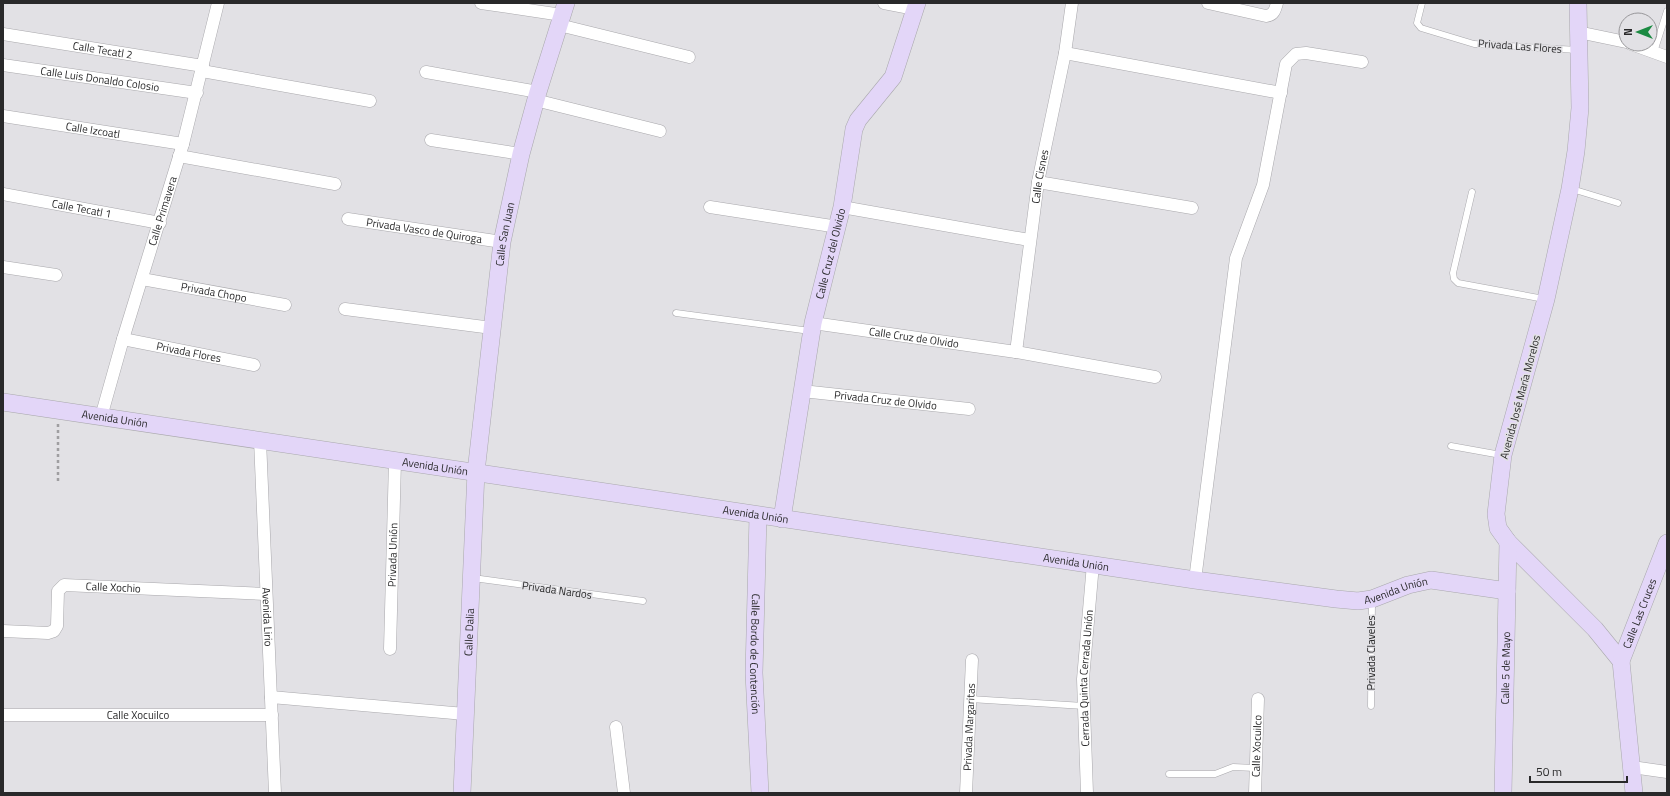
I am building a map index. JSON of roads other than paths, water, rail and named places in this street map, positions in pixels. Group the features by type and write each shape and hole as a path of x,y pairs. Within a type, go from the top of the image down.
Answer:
{"street":[{"name":"Calle Primavera","path":"101,417 123,338 160,223 181,150 197,93 218,3"},
{"path":"481,3 562,14 689,57"},
{"path":"884,3 916,6"},
{"name":"Calle Cisnes","path":"1016,352 1029,240 1038,182 1065,53 1072,3"},
{"path":"1208,3 1266,16 1271,15 1274,12 1277,3"},
{"name":"Avenida José María Morelos","path":"1578,3 1580,108 1576,151 1570,189 1546,299 1503,455 1496,514 1498,528 1508,542 1595,629 1620,661"},
{"name":"Calle Cruz del Olvido","path":"782,519 813,327 838,227 854,129 858,120 893,77 916,6"},
{"name":"Calle San Juan","path":"476,472 502,242 521,154 536,96 562,14"},
{"path":"1578,32 1618,40"},
{"name":"Calle Tecatl 2","path":"3,34 203,68 370,101"},
{"path":"1654,52 1667,57"},
{"path":"1065,53 1281,93"},
{"path":"1195,580 1236,258 1262,185 1286,64 1296,54 1306,53 1362,62"},
{"name":"Calle Luis Donaldo Colosio","path":"3,64 197,93"},
{"path":"426,72 536,96 660,130"},
{"name":"Calle Izcoatl","path":"3,116 181,150"},
{"path":"431,140 521,154"},
{"path":"181,150 335,184"},
{"path":"1038,182 1192,208"},
{"name":"Calle Tecatl 1","path":"3,194 160,223"},
{"path":"710,207 838,227"},
{"path":"842,207 1029,240"},
{"name":"Privada Vasco de Quiroga","path":"348,219 502,242"},
{"path":"3,267 56,275"},
{"name":"Privada Chopo","path":"142,279 285,305"},
{"path":"345,309 492,328"},
{"name":"Calle Cruz de Olvido","path":"813,327 1016,352 1155,377"},
{"name":"Privada Flores","path":"123,338 254,365"},
{"name":"Privada Cruz de Olvido","path":"802,391 969,409"},
{"name":"Avenida Unión","path":"3,402 476,472 758,516 1195,580 1336,599 1358,601 1372,599 1408,584 1431,580 1507,591"},
{"name":"Avenida Lirio","path":"260,440 265,594 275,793"},
{"name":"Privada Unión","path":"390,649 395,461"},
{"name":"Calle Dalia","path":"462,793 476,472"},
{"name":"Calle Bordo de Contención","path":"758,516 754,673 760,793"},
{"name":"Calle 5 de Mayo","path":"1503,793 1508,542"},
{"name":"Calle Las Cruces","path":"1620,661 1667,543"},
{"name":"Cerrada Quinta Cerrada Unión","path":"1087,793 1083,679 1093,564"},
{"name":"Calle Xochio","path":"3,631 48,633 54,631 57,626 58,591 64,585 265,594"},
{"name":"Privada Margaritas","path":"966,793 972,660"},
{"path":"1620,661 1634,793"},
{"path":"271,697 465,714"},
{"name":"Calle Xocuilco","path":"1255,793 1258,699"},
{"name":"Calle Xocuilco","path":"3,715 272,715"},
{"path":"616,727 624,793"},
{"path":"1632,767 1667,772"}],"lane":[{"name":"Privada Las Flores","path":"1422,3 1417,25 1421,28 1474,44 1578,50"},
{"path":"1658,39 1667,11"},
{"path":"1570,189 1618,203"},
{"path":"1472,192 1453,273 1454,279 1458,283 1546,299"},
{"path":"676,313 813,327"},
{"path":"1451,446 1503,455"},
{"name":"Privada Nardos","path":"472,578 643,601"},
{"name":"Privada Claveles","path":"1371,706 1372,599"},
{"path":"970,699 1084,706"},
{"path":"1169,774 1215,774 1233,767 1255,768"}]}
